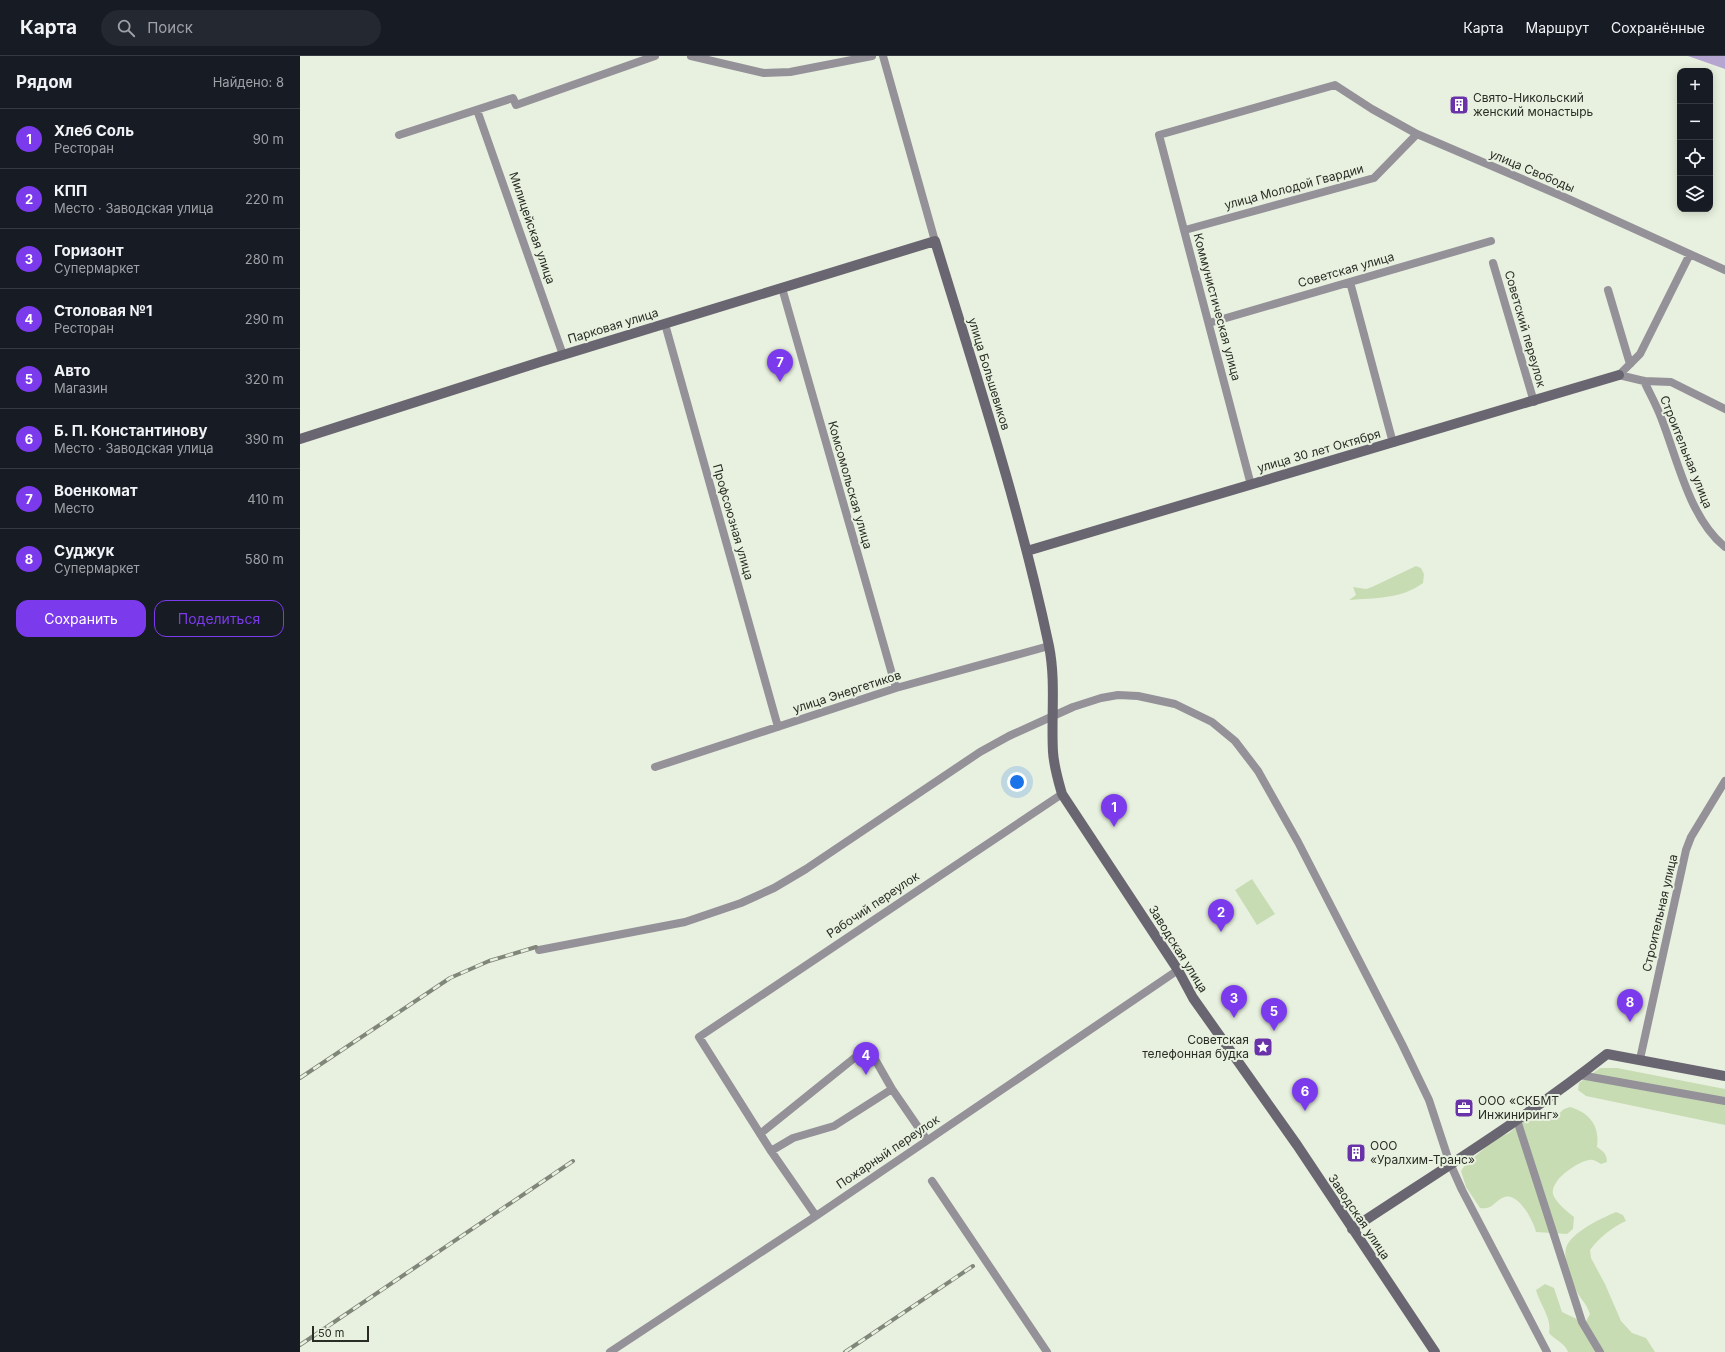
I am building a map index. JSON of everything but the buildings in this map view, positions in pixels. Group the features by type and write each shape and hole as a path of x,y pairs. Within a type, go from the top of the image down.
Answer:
{"street":[{"path":"399,135 513,98 516,105 655,56"},
{"path":"691,56 764,73 790,72 872,56"},
{"name":"улица Большевиков","path":"883,56 935,241 986,406 1027,551 1049,646 1053,702 1052,725"},
{"name":"улица Свободы","path":"1159,135 1335,85 1372,109 1417,134 1725,270"},
{"name":"Милицейская улица","path":"477,110 563,355"},
{"name":"улица Молодой Гвардии","path":"1185,230 1374,178 1417,134"},
{"name":"Коммунистическая улица","path":"1159,135 1251,485"},
{"name":"Парковая улица","path":"300,439 563,355 935,241"},
{"name":"Советская улица","path":"1209,323 1491,241"},
{"path":"1619,375 1640,354 1690,254"},
{"name":"Советский переулок","path":"1493,263 1534,402"},
{"path":"1350,282 1393,443"},
{"name":"Комсомольская улица","path":"782,288 896,688"},
{"path":"1608,290 1630,364"},
{"name":"Профсоюзная улица","path":"665,324 778,727"},
{"path":"1619,375 1644,381 1671,382 1725,409"},
{"name":"улица 30 лет Октября","path":"1027,551 1534,402 1619,375"},
{"name":"Строительная улица","path":"1644,381 1661,417 1695,509 1709,533 1725,546"},
{"name":"улица Энергетиков","path":"655,767 896,688 1049,646"},
{"path":"539,950 685,922 741,903 774,888 806,869 980,752 1009,736 1083,703 1101,698 1128,695 1153,698 1184,707 1212,722 1242,748 1258,771 1298,842 1429,1100 1449,1161 1462,1190 1547,1352"},
{"name":"Заводская улица","path":"1052,725 1053,758 1062,794 1178,970 1188,986 1193,998 1297,1145 1435,1352"},
{"name":"Строительная улица","path":"1640,1059 1686,850 1725,781"},
{"name":"Рабочий переулок","path":"760,1134 699,1038 1062,794"},
{"name":"Пожарный переулок","path":"610,1352 816,1216 1178,970"},
{"path":"816,1216 760,1134 868,1047 892,1090 927,1140"},
{"path":"1352,1229 1517,1120 1607,1054 1725,1076"},
{"path":"1580,1075 1725,1102"},
{"path":"771,1151 793,1138 834,1126 892,1090"},
{"path":"1517,1120 1582,1322 1600,1352"},
{"path":"932,1181 1047,1352"}],"green space":[{"path":"1416,566 1421,568 1424,574 1423,583 1415,588 1388,597 1349,600 1356,595 1353,587 1366,589 1372,587"},
{"path":"1252,879 1275,914 1257,925 1235,890"},
{"path":"1600,1068 1617,1068 1725,1089 1725,1125 1586,1096 1578,1090 1579,1083"},
{"path":"1570,1107 1583,1113 1592,1121 1597,1133 1597,1147 1604,1153 1607,1162 1601,1164 1593,1160 1585,1161 1566,1172 1556,1183 1553,1189 1554,1197 1565,1210 1574,1217 1573,1229 1567,1234 1536,1232 1532,1220 1524,1207 1519,1202 1508,1196 1502,1198 1490,1207 1480,1208 1466,1187 1461,1171 1465,1165 1494,1140 1509,1133 1522,1121 1553,1119 1564,1109"},
{"path":"1616,1212 1623,1215 1626,1221 1606,1233 1597,1241 1590,1250 1591,1258 1605,1284 1621,1321 1632,1333 1646,1338 1655,1352 1568,1352 1565,1346 1549,1333 1549,1322 1536,1290 1545,1284 1554,1288 1562,1312 1585,1323 1590,1314 1570,1275 1565,1253 1566,1248 1569,1242 1580,1231"}],"shaded area":[{"path":"1688,56 1725,56 1725,69"}],"railway":[{"path":"300,1078 450,978 489,961 536,947"},
{"path":"300,1345 573,1161"},
{"path":"845,1352 973,1266"}],"place":[{"name":"Свято-Никольский женский монастырь","path":"1459,105"},
{"name":"Военкомат","path":"780,382"},
{"name":"Хлеб Соль","path":"1114,827"},
{"name":"КПП","path":"1221,932"},
{"name":"Горизонт","path":"1234,1018"},
{"name":"Суджук","path":"1630,1022"},
{"name":"Авто","path":"1274,1031"},
{"name":"Советская телефонная будка","path":"1263,1047"},
{"name":"Столовая №1","path":"866,1075"},
{"name":"ООО «СКБМТ Инжиниринг»","path":"1464,1108"},
{"name":"Б. П. Константинову","path":"1305,1111"},
{"name":"ООО «Уралхим-Транс»","path":"1356,1153"}]}
